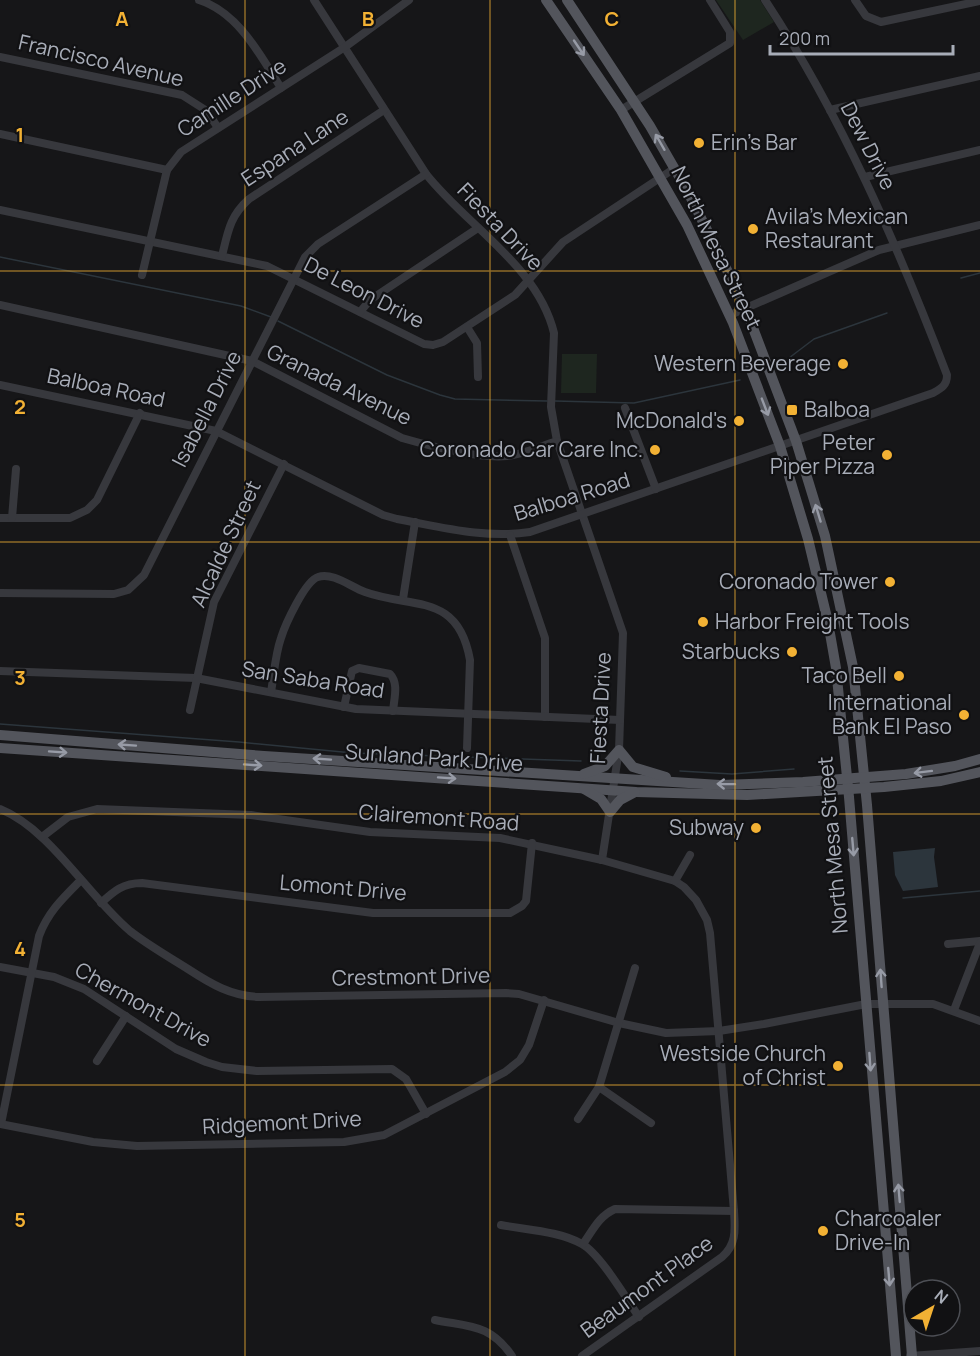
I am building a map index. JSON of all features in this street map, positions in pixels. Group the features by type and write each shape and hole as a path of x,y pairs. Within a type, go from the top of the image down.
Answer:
{"main road":[{"name":"North Mesa Street","path":"546,0 621,110 687,225 730,315 780,446 808,539 828,622 836,668 848,784 896,1356"},
{"name":"North Mesa Street","path":"567,0 635,101 675,168 745,307 796,441 825,536 853,667 865,782 911,1356"},
{"path":"808,539 825,536"},
{"path":"836,668 853,667"},
{"name":"Sunland Park Drive","path":"0,735 579,782"},
{"name":"Sunland Park Drive","path":"0,748 614,784 681,782 747,790"},
{"path":"636,792 620,800 610,812 600,797 579,782 604,767 619,750 633,767 681,782"},
{"name":"Sunland Park Drive","path":"614,784 636,792 747,790 848,784 979,765"}],"street":[{"path":"199,0 233,21 240,28 281,88"},
{"name":"Fiesta Drive","path":"314,0 426,174 438,190 523,272 551,322 554,333 552,404 557,441 622,633 619,750 602,860"},
{"name":"Camille Drive","path":"142,275 167,170 181,152 345,47 409,0"},
{"path":"621,110 728,45 732,39 730,32 710,0"},
{"name":"Dew Drive","path":"765,0 830,110 865,177 896,244 947,375 946,383"},
{"path":"855,0 866,16 881,21 980,1"},
{"name":"Francisco Avenue","path":"0,57 182,95 207,111 218,128"},
{"path":"830,110 980,76"},
{"name":"Espana Lane","path":"222,256 231,220 238,209 249,199 384,110"},
{"path":"0,134 167,170"},
{"path":"865,177 980,150"},
{"name":"De Leon Drive","path":"0,210 267,266 424,344 433,345 443,342 515,295 563,242 675,168"},
{"name":"Isabella Drive","path":"0,593 114,594 128,590 144,575 305,257 318,244 426,174"},
{"path":"730,315 896,244 980,225"},
{"path":"360,312 370,300 477,228"},
{"name":"Granada Avenue","path":"0,305 252,361 402,438 425,445 490,456 509,456 557,441"},
{"path":"467,327 477,343 478,377"},
{"name":"Balboa Road","path":"0,385 216,431 383,515 472,533 510,535 530,532 582,515 904,404 933,393 946,383"},
{"path":"625,408 656,489"},
{"path":"0,518 70,518 87,510 97,500 140,413"},
{"name":"Alcalde Street","path":"190,710 214,602 284,464"},
{"path":"12,518 16,469"},
{"path":"403,599 415,522"},
{"path":"510,535 545,638 545,717"},
{"path":"271,692 281,639 293,610 311,581 318,577 331,576 371,594 427,604 448,617 462,634 470,660 467,748"},
{"path":"344,707 350,676 352,671 359,668 390,674 395,682 393,711"},
{"name":"San Saba Road","path":"0,671 196,678 344,707 393,711 620,720"},
{"name":"Crestmont Drive","path":"0,809 20,819 42,837 101,903 139,937 209,982 235,995 259,997 506,993 544,1000 619,1023 666,1033 718,1031 866,1004 933,1004 980,1021"},
{"name":"Clairemont Road","path":"42,837 68,817 97,809 251,815 370,832 500,837 602,860 675,881 696,900 707,920 718,1031"},
{"name":"Lomont Drive","path":"101,903 124,885 142,883 373,913 510,913 526,901 532,843"},
{"path":"675,881 690,855"},
{"path":"0,1124 39,936 44,922 55,905 81,880"},
{"path":"948,944 980,942 954,1010"},
{"name":"Chermont Drive","path":"0,967 54,977 84,989 176,1049 222,1067 257,1071 392,1069 406,1079 426,1114"},
{"path":"578,1119 599,1087 634,968"},
{"name":"Ridgemont Drive","path":"0,1124 93,1142 136,1146 333,1142 384,1135 505,1072 520,1060 530,1045 544,1000"},
{"path":"97,1061 126,1016"},
{"name":"Beaumont Place","path":"582,1356 728,1252 734,1239 734,1211 718,1031"},
{"path":"599,1087 651,1123"},
{"path":"583,1245 606,1213 615,1209 734,1211"},
{"path":"501,1226 566,1237 583,1245 595,1255 639,1317"},
{"path":"435,1320 485,1330 500,1340 512,1356"},
{"path":"911,1356 980,1351"}],"shaded area":[{"path":"716,0 760,0 774,22 743,40"},
{"path":"562,354 597,354 596,393 561,393"},
{"path":"935,848 938,887 903,891 895,875 893,852"}],"waterway":[{"path":"0,257 241,306 271,317"},
{"path":"961,278 980,273"},
{"path":"785,361 814,339 887,313"},
{"path":"278,321 387,375 440,395 455,399 547,401"},
{"path":"555,401 634,403 740,380"},
{"path":"0,724 353,753 581,761"},
{"path":"680,771 732,774 794,769"},
{"path":"903,898 980,891"}],"place":[{"name":"Erin's Bar","path":"699,143"},
{"name":"Avila's Mexican Restaurant","path":"753,229"},
{"name":"Western Beverage","path":"843,364"},
{"name":"Balboa","path":"792,410"},
{"name":"McDonald's","path":"739,421"},
{"name":"Coronado Car Care Inc.","path":"655,450"},
{"name":"Peter Piper Pizza","path":"887,455"},
{"name":"Coronado Tower","path":"890,582"},
{"name":"Harbor Freight Tools","path":"703,622"},
{"name":"Starbucks","path":"792,652"},
{"name":"Taco Bell","path":"899,676"},
{"name":"International Bank El Paso","path":"964,715"},
{"name":"Subway","path":"756,828"},
{"name":"Westside Church of Christ","path":"838,1066"},
{"name":"Charcoaler Drive-In","path":"823,1231"}]}
